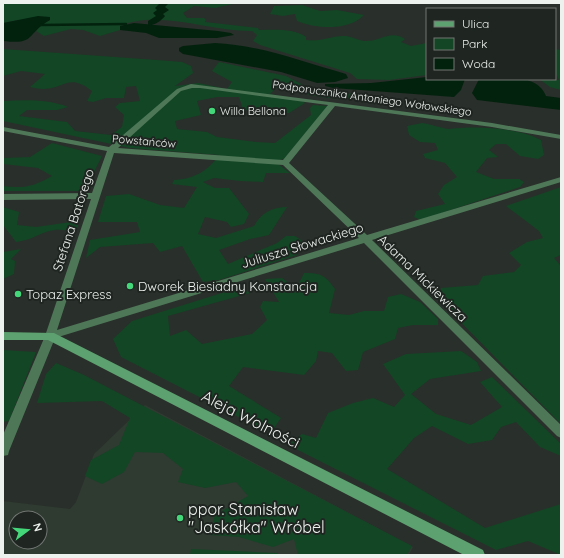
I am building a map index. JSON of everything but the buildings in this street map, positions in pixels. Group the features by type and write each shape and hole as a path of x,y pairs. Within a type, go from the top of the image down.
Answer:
{"street":[{"name":"Podporucznika Antoniego Wołowskiego","path":"180,90 191,86 200,86 492,125 561,137"},
{"name":"Stefana Batorego","path":"3,451 50,336 111,150 180,90"},
{"path":"285,163 334,104"},
{"name":"Powstańców","path":"3,129 111,150 285,163"},
{"name":"Adama Mickiewicza","path":"285,163 561,433"},
{"name":"Juliusza Słowackiego","path":"50,336 561,179"},
{"path":"3,197 95,196"},
{"name":"Aleja Wolności","path":"3,336 50,336 478,555"}],"shaded area":[{"path":"145,405 413,547 409,555 3,555 3,501 70,509 76,502 94,454"}],"green space":[{"path":"3,3 237,3 215,8 194,6 183,13 187,18 204,18 206,20 205,22 258,28 259,30 295,32 306,37 306,40 346,36 364,41 370,41 394,35 399,36 405,39 401,42 411,46 426,43 426,75 389,80 357,79 350,73 260,45 253,41 257,35 252,31 220,28 185,22 168,20 135,21 120,26 120,30 100,36 83,30 71,29 44,36 36,31 41,25 50,20 18,20 3,23"},
{"path":"302,5 320,11 337,10 364,15 350,24 323,27 313,26 297,21 295,14 283,16 270,14 274,6"},
{"path":"3,49 182,62 191,66 193,73 175,86 198,83 227,89 232,82 212,71 219,62 286,76 305,86 323,91 375,96 327,98 277,87 270,94 302,100 305,103 289,113 259,114 243,109 239,97 217,97 197,101 201,115 175,121 177,129 207,132 217,137 275,143 311,115 310,108 313,105 328,106 284,159 274,161 290,173 266,173 263,182 214,178 203,182 215,188 229,188 249,214 244,224 231,227 227,222 205,217 198,234 216,238 254,226 264,214 276,208 287,207 269,235 250,239 219,250 228,264 277,243 286,236 295,236 304,242 297,255 219,280 203,282 182,246 160,252 153,243 100,247 86,258 90,240 140,232 137,222 98,222 106,196 129,194 160,205 184,208 197,187 172,184 174,180 188,178 200,173 210,166 219,155 130,148 3,121 3,101 44,101 68,107 57,110 27,110 19,116 67,122 75,131 111,135 122,127 124,115 115,107 120,103 140,101 136,86 126,87 124,98 106,98 93,102 87,101 92,91 78,83 72,82 44,89 30,87 45,74 21,71 3,76"},
{"path":"556,49 561,50 561,90 550,87 540,80 559,80 556,74"},
{"path":"422,123 449,129 495,128 519,132 541,140 544,155 538,159 520,156 506,144 496,144 489,150 498,157 487,158 476,172 494,179 519,179 524,182 520,187 421,220 414,217 416,211 445,204 438,194 444,185 457,177 445,163 425,158 423,154 438,150 435,143 420,142 409,135 407,126"},
{"path":"52,143 102,156 95,170 89,191 3,191 3,186 29,186 52,176 38,168 3,164 3,158 30,157"},
{"path":"561,187 561,255 554,258 561,266 561,424 438,299 441,288 478,285 483,276 514,272 521,265 509,253 527,242 543,238 539,231 506,206"},
{"path":"3,207 19,212 17,225 36,227 78,221 78,227 74,232 64,230 50,231 16,242 3,225"},
{"path":"21,249 11,259 15,261 14,274 3,279 3,252"},
{"path":"304,273 319,274 335,289 329,313 349,315 364,311 384,311 388,297 401,294 420,302 438,319 438,325 413,325 398,328 395,339 363,352 358,370 346,371 332,353 318,351 316,361 304,375 243,367 229,386 281,418 274,428 254,425 121,357 113,339 132,321 241,287 250,293 168,316 170,336 186,330 202,344 252,334 267,320 260,307 263,301 279,302 265,279 282,278 294,287 299,283"},
{"path":"3,350 36,352 9,421 3,422"},
{"path":"461,351 477,362 481,371 430,379 411,394 436,414 471,425 502,407 480,382 492,377 561,444 561,456 540,447 516,422 501,427 492,440 468,444 432,426 414,438 387,469 485,528 561,504 561,555 528,541 496,550 288,445 302,434 316,438 328,413 353,403 373,398 394,407 405,395 383,364 406,354"},
{"path":"56,363 84,375 412,546 407,555 298,555 294,539 273,547 239,537 209,535 215,515 248,496 236,482 205,488 178,482 183,469 163,453 135,452 124,472 102,484 85,476 91,460 119,445 130,418 102,401 37,403 46,374"},
{"path":"191,549 278,553 278,555 190,555"}],"water":[{"path":"38,16 50,17 50,20 42,25 26,40 14,42 3,41 3,23"},
{"path":"134,23 218,31 231,33 234,35 217,38 159,38 146,33 120,30 120,26"},
{"path":"215,43 232,44 281,55 346,74 348,78 335,82 317,83 281,72 183,54 179,51 179,48 183,46"},
{"path":"426,77 426,80 465,80 461,90 454,97 333,88 325,86 325,84 371,83"},
{"path":"478,80 526,80 535,83 541,88 546,96 561,98 561,110 477,100 472,93"}],"waterway":[{"path":"151,23 161,16 157,13 165,10 159,8 165,3"},
{"path":"41,25 126,24"}],"place":[{"name":"Willa Bellona","path":"212,111"},
{"name":"Dworek Biesiadny Konstancja","path":"130,286"},
{"name":"Topaz Express","path":"18,294"},
{"name":"ppor. Stanisław \"Jaskółka\" Wróbel","path":"180,518"}]}
